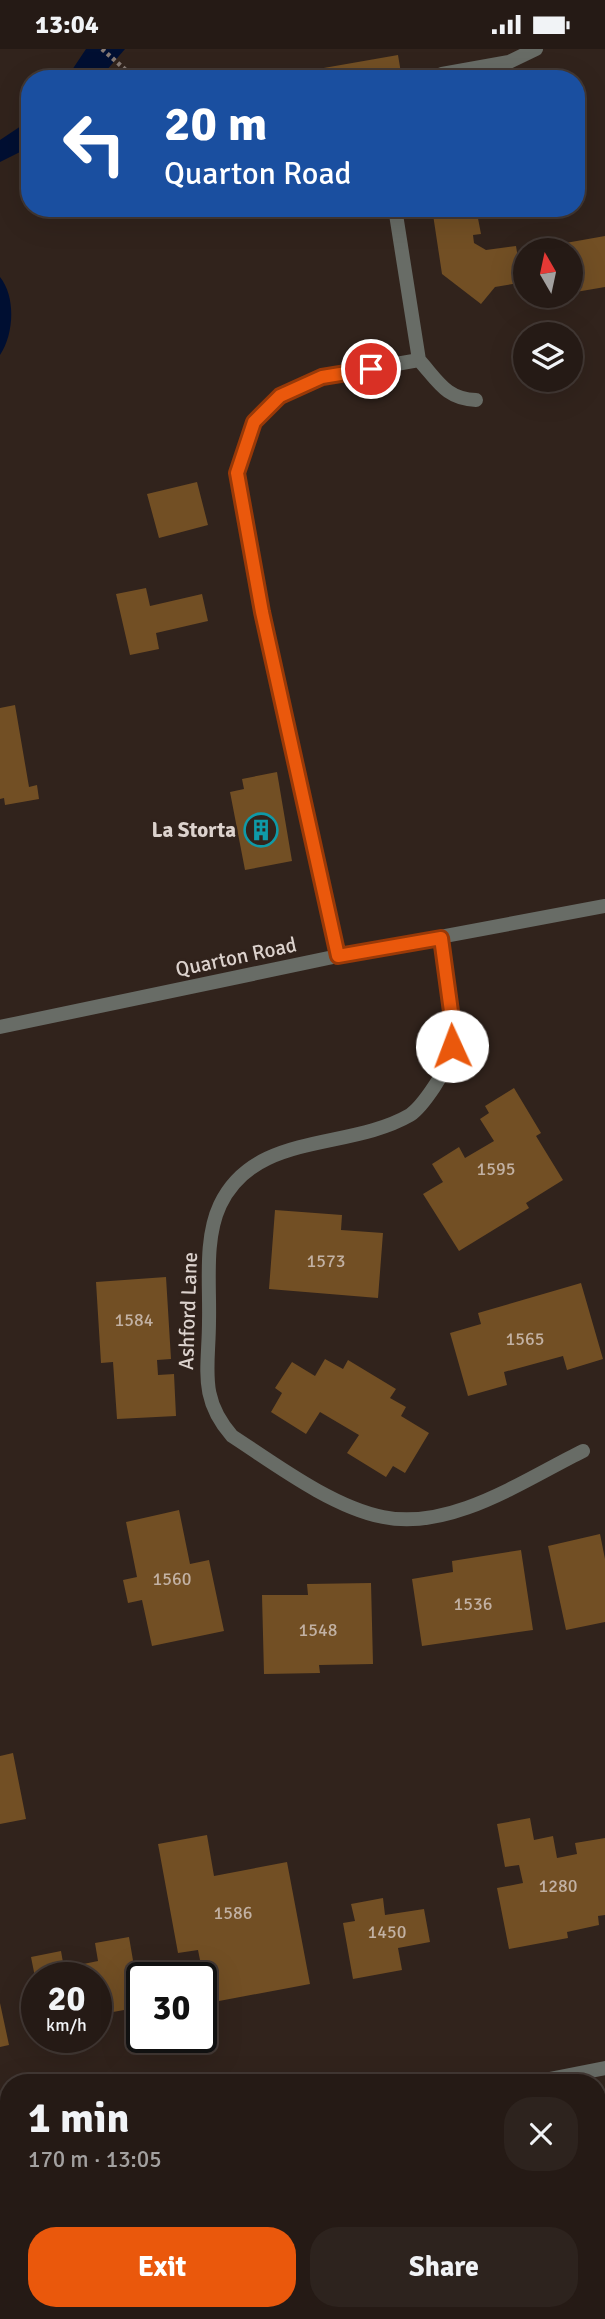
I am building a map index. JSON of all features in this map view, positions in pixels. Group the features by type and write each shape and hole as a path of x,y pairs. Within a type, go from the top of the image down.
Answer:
{"street":[{"path":"464,70 509,62 536,49"},
{"path":"396,217 419,360 447,392 459,400 476,400"},
{"path":"338,956 262,612 237,473 254,422 280,396 322,377 419,360"},
{"name":"Quarton Road","path":"0,1027 338,956 605,906"},
{"name":"Ashford Lane","path":"441,938 452,1019 452,1046 441,1077 428,1096 411,1114 380,1127 279,1152 255,1165 232,1184 219,1207 211,1237 206,1376 209,1399 219,1421 232,1436 349,1507 383,1517 410,1519 443,1515 491,1496 583,1451"},
{"path":"575,2074 605,2068"}],"path":[{"path":"102,49 128,70"}],"water":[{"path":"86,49 125,49 107,70 72,70"},
{"path":"21,126 21,152 0,162 0,140"},
{"path":"0,277 9,295 11,316 8,337 0,355"}],"building":[{"path":"398,55 400,70 312,70"},
{"path":"433,217 478,217 481,234 473,235 474,243 486,250 513,246 513,284 495,287 481,304 442,274"},
{"path":"605,236 605,287 583,291 583,240"},
{"path":"197,482 208,525 159,538 147,494"},
{"path":"146,588 150,606 202,594 208,621 156,633 159,649 130,655 116,594"},
{"path":"15,705 29,787 37,785 39,799 5,805 4,798 0,799 0,708"},
{"name":"La Storta","path":"277,772 292,861 245,870 230,792 244,789 242,779"},
{"path":"514,1088 541,1133 536,1136 563,1180 526,1203 529,1208 459,1251 423,1194 443,1182 432,1164 459,1147 465,1158 494,1141 480,1119 489,1113 485,1106"},
{"path":"275,1210 342,1215 341,1230 383,1233 378,1298 269,1289"},
{"path":"166,1277 171,1359 157,1360 158,1375 174,1374 176,1416 117,1419 113,1362 101,1363 96,1282"},
{"path":"581,1283 603,1359 567,1370 563,1356 504,1372 507,1385 468,1396 450,1333 481,1324 478,1313"},
{"path":"325,1359 343,1369 348,1360 396,1389 390,1398 406,1407 401,1416 429,1433 405,1473 393,1466 386,1477 347,1453 359,1435 320,1412 306,1434 271,1412 282,1393 275,1388 292,1362 315,1376"},
{"path":"179,1510 190,1564 209,1560 224,1631 152,1646 142,1600 128,1603 123,1580 137,1577 126,1522"},
{"path":"600,1534 605,1559 605,1622 566,1630 548,1546"},
{"path":"521,1550 533,1630 422,1646 412,1579 453,1572 452,1561"},
{"path":"371,1583 373,1664 319,1665 320,1673 264,1674 262,1595 308,1595 307,1584"},
{"path":"13,1753 26,1819 0,1824 0,1756"},
{"path":"530,1818 534,1840 553,1836 557,1858 577,1854 575,1843 605,1838 605,1915 598,1916 599,1925 567,1932 568,1938 509,1949 497,1888 523,1883 519,1865 505,1867 497,1824"},
{"path":"207,1835 214,1876 287,1862 310,1984 219,2001 217,1962 200,1962 198,1950 178,1953 158,1844"},
{"path":"383,1898 385,1915 424,1909 430,1942 398,1948 402,1970 353,1979 343,1923 355,1921 351,1904"},
{"path":"129,1937 133,1962 126,1962 126,2010 112,2012 112,1962 93,1962 98,1961 95,1943"},
{"path":"61,1951 63,1962 32,1962 31,1957"},
{"path":"0,2003 9,2045 0,2047"}],"place":[{"name":"La Storta","path":"261,830"}],"route":[{"path":"371,369 322,377 280,396 254,422 237,473 262,612 338,956 441,938 452,1019 452,1046"}]}
